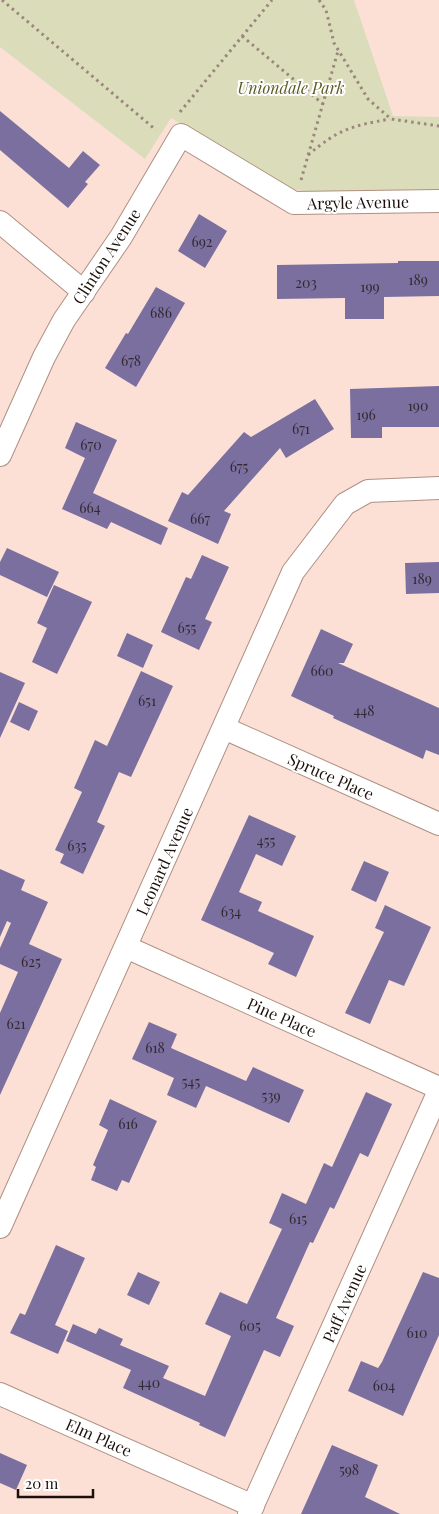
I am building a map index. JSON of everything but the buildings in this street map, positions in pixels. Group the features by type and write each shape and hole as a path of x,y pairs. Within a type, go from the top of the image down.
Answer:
{"street":[{"name":"Argyle Avenue","path":"175,146 181,135 294,203 439,201"},
{"name":"Clinton Avenue","path":"0,455 44,357 64,320 121,237 175,146"},
{"path":"0,222 84,292"},
{"name":"Leonard Avenue","path":"0,1227 294,572 345,504 368,491 439,488"},
{"name":"Spruce Place","path":"224,728 439,824"},
{"name":"Pine Place","path":"126,947 439,1090"},
{"name":"Paff Avenue","path":"251,1510 439,1090"},
{"name":"Elm Place","path":"0,1394 251,1510"}],"path":[{"path":"2,0 175,146"},
{"path":"174,119 272,0"},
{"path":"319,0 326,10 338,50 368,100 391,119"},
{"path":"242,36 323,104"},
{"path":"294,203 338,50"},
{"path":"308,154 331,135 356,125 391,119 439,126"}],"green space":[{"name":"Uniondale Park","path":"0,0 354,0 393,116 439,117 439,189 309,192 293,189 171,118 145,159 0,47"}]}
